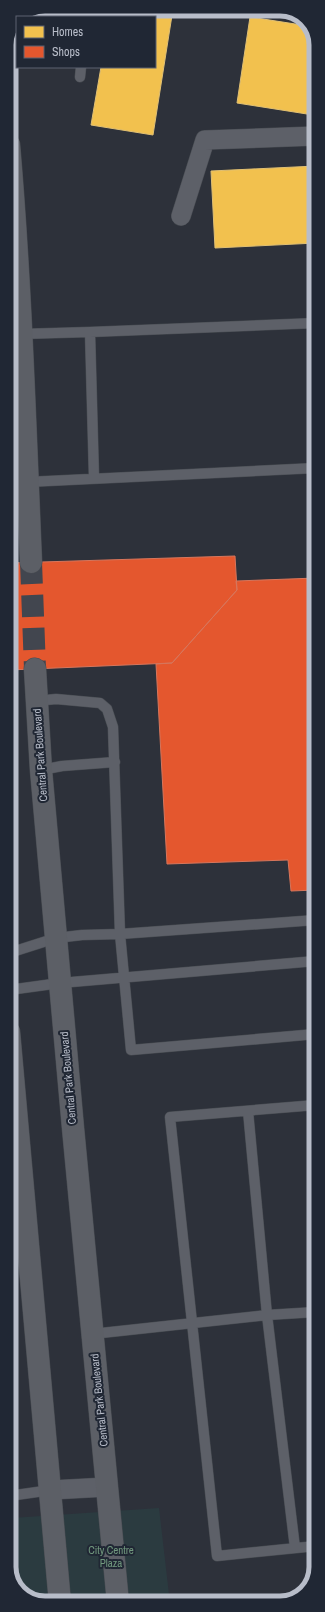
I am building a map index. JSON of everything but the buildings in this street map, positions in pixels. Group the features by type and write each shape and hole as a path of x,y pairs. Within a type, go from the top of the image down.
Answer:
{"street":[{"path":"181,216 205,140 309,136"},
{"path":"16,344 28,482 31,562"},
{"name":"Central Park Boulevard","path":"35,668 41,770 117,1596"},
{"path":"16,1153 51,1490 59,1596"},
{"path":"51,1490 107,1487"}],"lane":[{"path":"16,332 90,332 309,323"},
{"path":"90,332 94,478"},
{"path":"28,482 309,468"},
{"path":"36,701 56,699 100,703 107,709 113,727 120,934 131,1050 309,1035"},
{"path":"41,770 62,766 115,762"},
{"path":"16,951 56,938 82,935 120,934 309,920"},
{"path":"16,989 60,983 309,962"},
{"path":"309,1106 170,1117 218,1556 309,1547"},
{"path":"248,1111 267,1316 295,1548"},
{"path":"92,1334 118,1333 193,1323 309,1313"},
{"path":"16,1495 51,1490"}],"green space":[{"name":"City Centre Plaza","path":"159,1508 169,1596 43,1596 34,1594 23,1586 16,1571 16,1518"}],"tunnel":[{"path":"31,562 35,669"}]}
